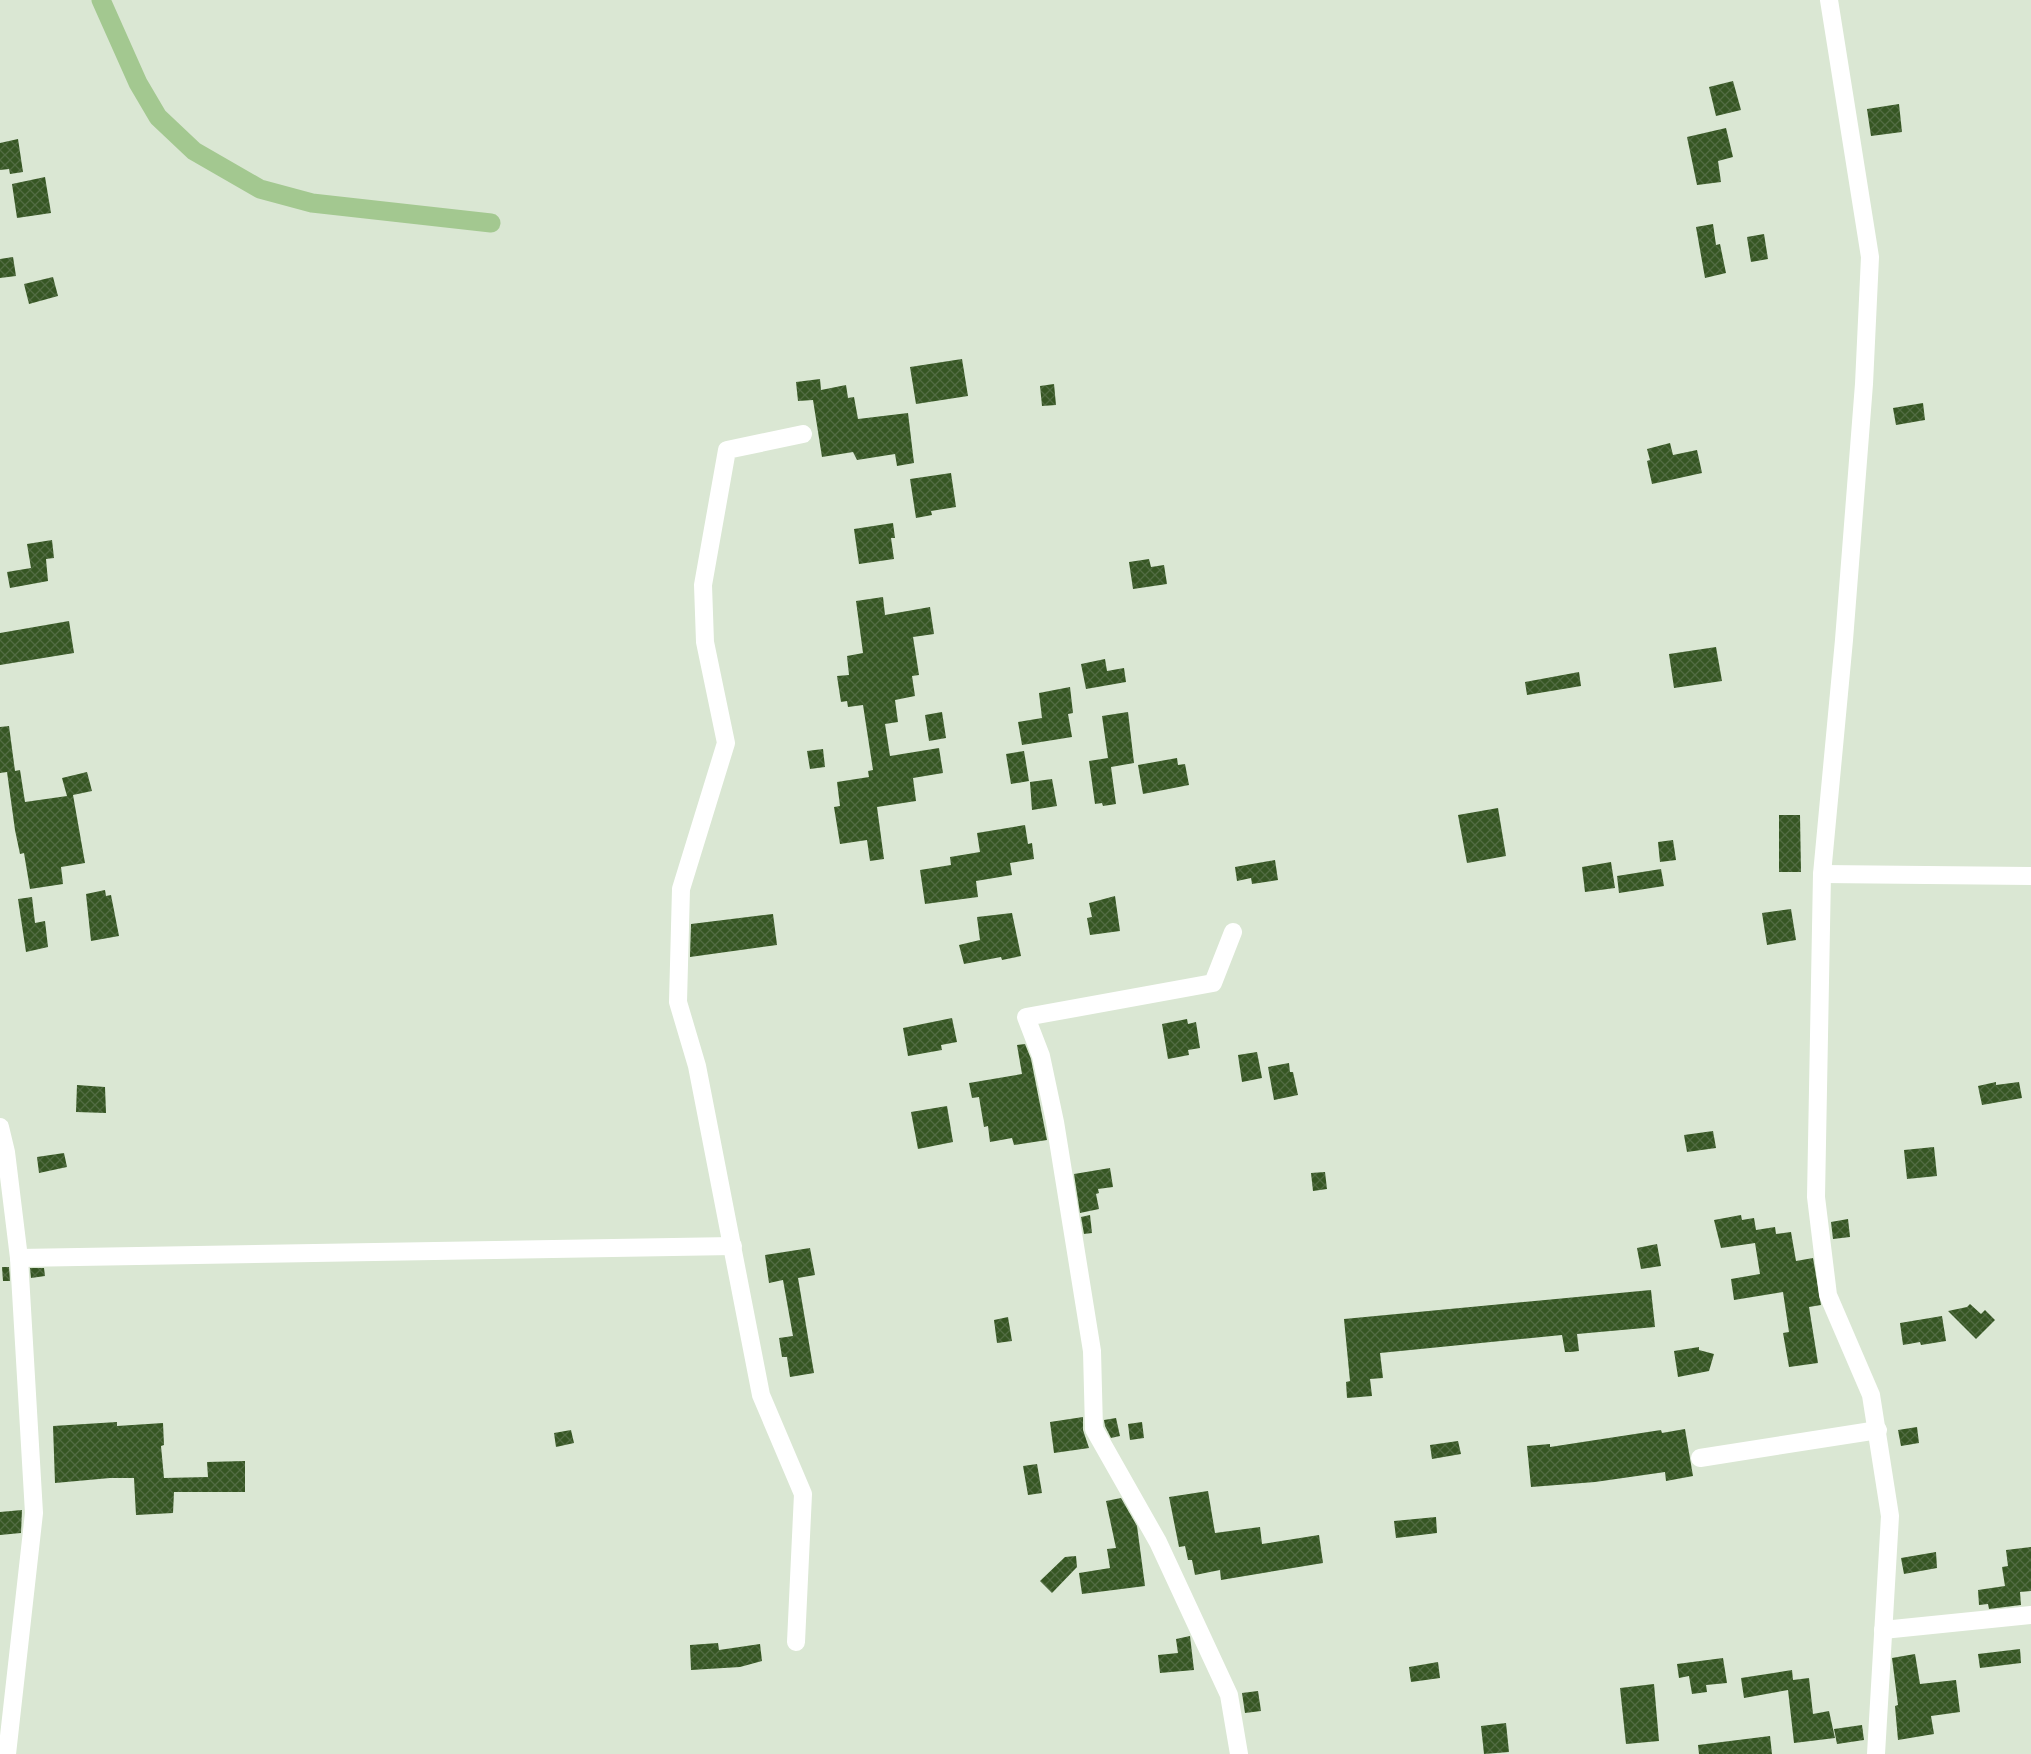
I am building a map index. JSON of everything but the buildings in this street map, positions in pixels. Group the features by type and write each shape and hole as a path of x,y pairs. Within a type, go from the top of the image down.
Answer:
{"street":[{"path":"1829,0 1870,257 1864,384 1845,630 1822,874 1816,1197 1828,1295 1871,1395 1890,1516 1876,1754"},
{"path":"796,1642 803,1494 761,1396 697,1066 678,1002 681,888 726,743 705,642 703,585 727,450 802,434"},
{"path":"1822,874 2031,876"},
{"path":"1234,932 1213,983 1026,1017 1041,1056 1058,1141 1092,1351 1094,1429 1158,1542 1228,1695 1239,1754"},
{"path":"0,1127 6,1152 6,1199 18,1258 34,1513 6,1754"},
{"path":"18,1258 733,1246"},
{"path":"1700,1458 1878,1430"},
{"path":"1883,1630 2031,1615"}],"waterway":[{"path":"101,0 138,83 158,117 194,151 260,189 312,203 491,223"}]}
